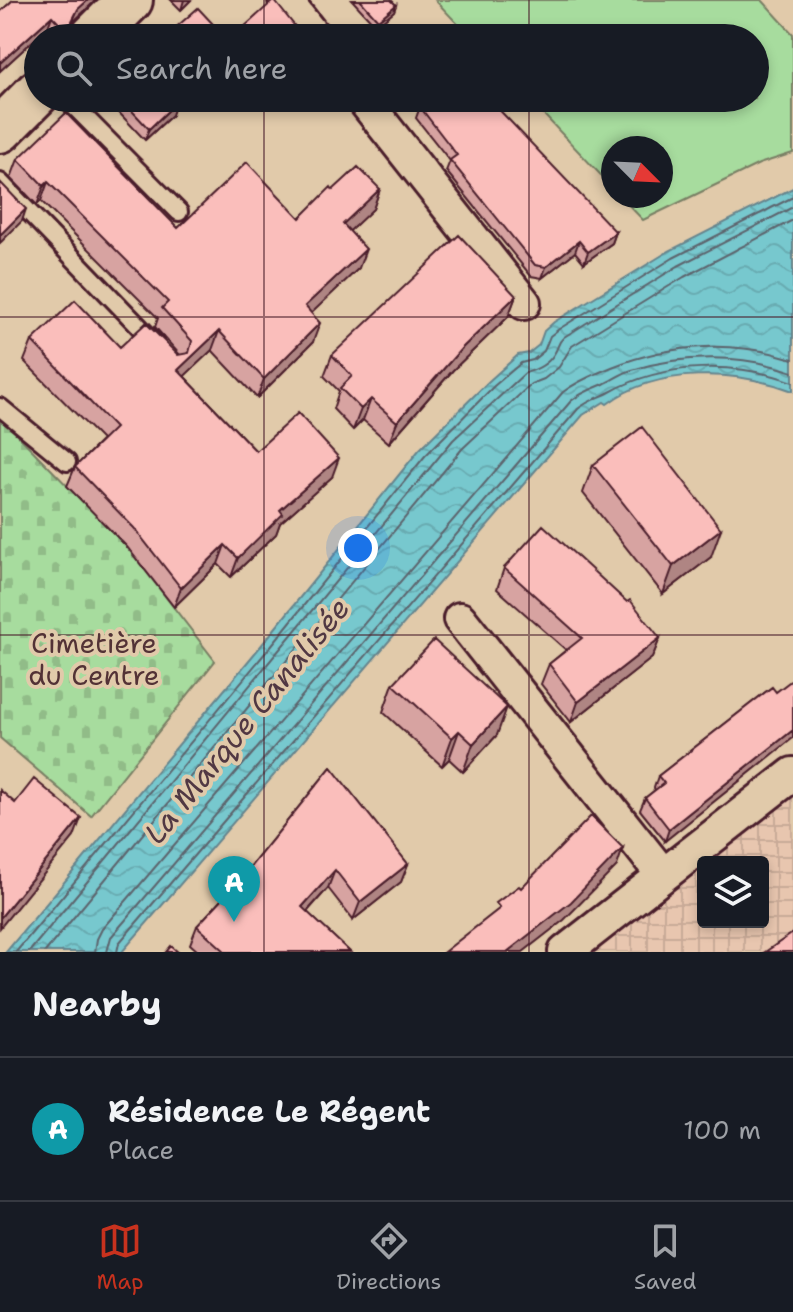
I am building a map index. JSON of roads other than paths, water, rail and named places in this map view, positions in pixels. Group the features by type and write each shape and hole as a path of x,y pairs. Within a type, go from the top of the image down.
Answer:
{"street":[{"path":"106,24 130,0"},
{"path":"285,0 304,24"},
{"path":"0,130 24,106"},
{"path":"373,112 524,303"},
{"path":"460,619 663,875"},
{"path":"565,952 793,774"}],"lane":[{"path":"80,112 179,212"},
{"path":"0,182 164,353"},
{"path":"0,407 67,462"}],"water":[{"name":"La Marque Canalisée","path":"793,188 793,391 747,379 698,375 649,383 607,404 604,402 583,415 122,952 6,952 419,450 489,381 518,355 529,353 539,345 544,331 554,322 669,251"}],"place":[{"name":"Résidence Le Régent","path":"234,922"}],"park label":[{"name":"Cimetière du Centre","path":"94,659"}]}
